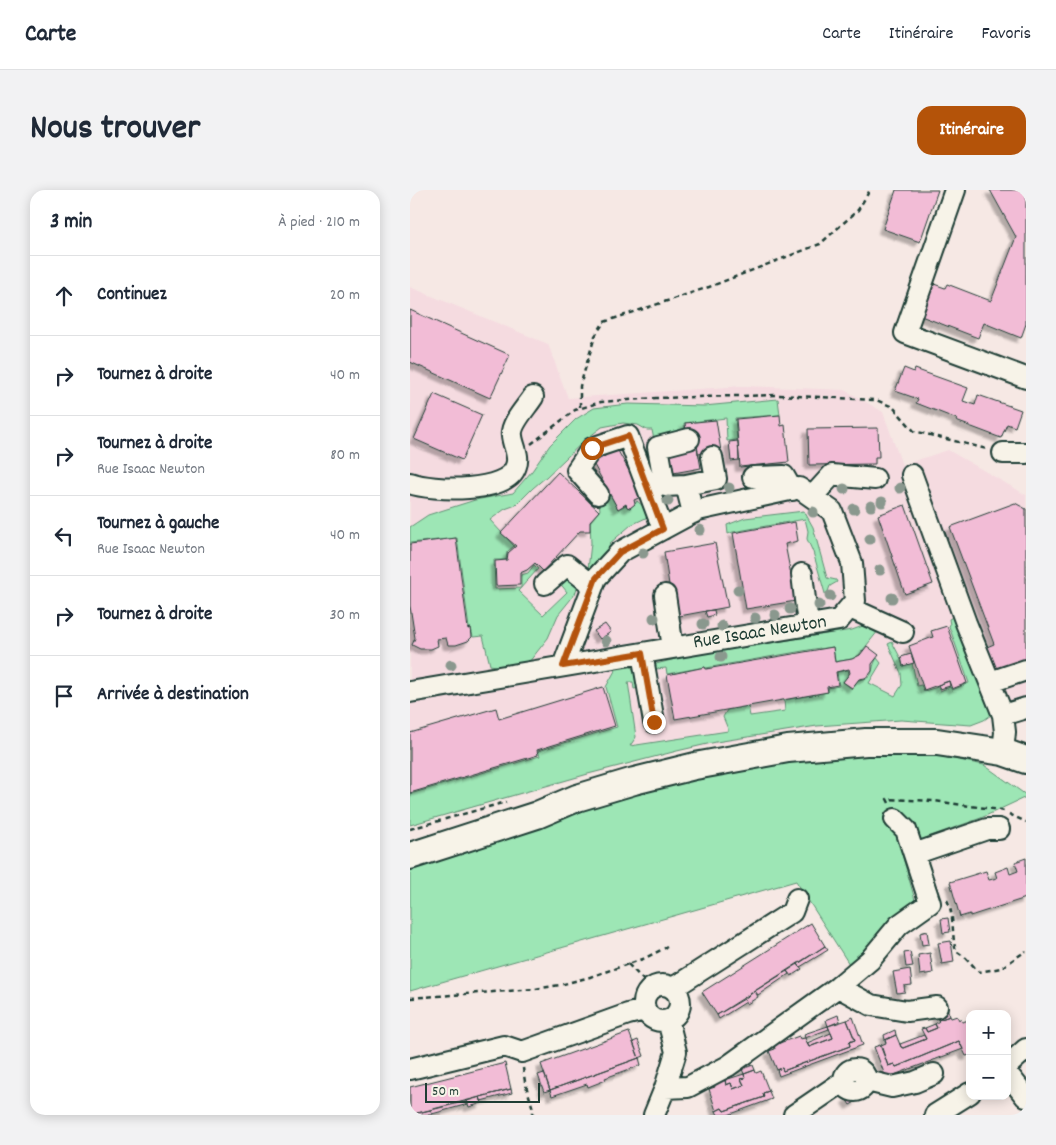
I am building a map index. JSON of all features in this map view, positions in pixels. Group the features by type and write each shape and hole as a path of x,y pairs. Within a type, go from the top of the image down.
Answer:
{"main road":[{"path":"410,856 536,815 577,798 634,781 695,766 788,749 866,742 937,742 1014,756"},
{"path":"968,747 1026,772"},
{"path":"410,841 532,803 577,798"}],"street":[{"path":"955,190 905,333 1026,378"},
{"path":"410,483 418,486 451,489 468,488 503,481 512,474 516,466 517,455 512,436 512,426 533,397"},
{"path":"598,494 577,470 592,448 628,436 663,529"},
{"path":"689,439 658,446 665,486 686,485 716,479 712,458"},
{"path":"1003,453 1026,453"},
{"path":"812,497 832,475 875,480"},
{"path":"912,475 966,623 1003,715 1005,732 1014,756"},
{"path":"563,666 596,578 620,552 698,510 792,490 784,476 753,477"},
{"path":"686,485 692,513"},
{"name":"Rue Isaac Newton","path":"410,692 838,620 855,601 852,563 832,511 800,488 792,490"},
{"path":"545,584 567,565 593,586"},
{"path":"802,574 808,626"},
{"path":"665,595 673,648"},
{"path":"850,608 903,632"},
{"path":"642,653 654,722"},
{"path":"990,682 1026,670"},
{"path":"1003,715 1026,708"},
{"path":"665,1088 688,1087 728,1066 838,987 870,960 899,925 930,903 906,830 895,819"},
{"path":"914,854 987,829 999,829"},
{"path":"673,988 792,912 797,899"},
{"path":"662,984 673,988 680,998 678,1012 674,1017 661,1021 649,1016 645,1010 644,998 651,988 662,984"},
{"path":"838,987 871,1005 907,1011 937,1007"},
{"path":"410,1069 504,1046 522,1052 628,1014 645,1010"},
{"path":"654,1115 676,1052 668,1020"},
{"path":"1011,1063 1026,1050"},
{"path":"794,1115 838,1085 845,1083 844,1078 852,1070 857,1069 862,1072 866,1076 867,1081 892,1087 915,1082 934,1074"},
{"path":"1011,1078 1026,1097"},
{"path":"934,1115 966,1096"}],"path":[{"path":"580,407 580,386 595,336 604,322 710,287 820,244 858,210 870,190"},
{"path":"517,455 575,410 601,402 656,398 779,395 876,400 893,407 914,431 1003,453"},
{"path":"895,819 887,799 934,801 1000,810 1026,822"},
{"path":"947,899 951,908 953,941 956,951 980,972 1001,968 1026,951"},
{"path":"410,998 535,989 582,979 643,959 667,947"},
{"path":"628,964 651,988"},
{"path":"522,1052 525,1082 534,1115"}],"shaded area":[{"path":"410,287 548,344 568,398 743,386 845,390 883,412 902,465 948,450 1026,495 1026,722 994,716 914,711 673,752 410,825"}],"green space":[{"path":"778,399 780,415 735,418 737,440 727,441 726,418 684,423 685,435 654,440 652,430 647,430 638,425 623,423 602,427 585,440 516,505 505,509 490,520 514,546 507,552 506,560 494,560 495,589 521,588 518,591 543,615 567,592 559,582 568,578 577,580 575,594 558,615 548,638 529,662 502,667 490,665 483,636 473,637 471,628 469,628 457,538 410,543 410,527 428,515 475,500 513,493 532,471 550,445 576,419 594,408 628,404 704,406"},
{"path":"609,493 618,509 626,505 630,508 637,501 643,506 649,507 652,515 631,525 609,544 611,546 591,572 588,570 591,543 590,522 600,510 599,501"},
{"path":"804,511 813,527 827,578 837,582 830,586 826,597 813,552 807,539 808,531 805,519 728,534 727,525 745,518"},
{"path":"534,565 538,569 521,588 521,575 528,573"},
{"path":"956,615 991,715 971,725 901,720 817,726 716,742 588,774 410,825 410,794 540,756 538,751 617,727 606,687 617,667 629,664 636,673 639,688 634,689 633,682 628,682 636,737 630,746 728,731 723,717 727,710 748,706 750,716 785,711 784,700 828,692 828,688 839,686 837,672 848,670 849,674 843,682 852,689 858,680 868,677 872,673 877,658 881,663 869,683 895,696 902,685 901,673 888,644 892,642 903,666 912,663 917,686 921,685 924,691 938,687 940,691 950,687 952,690 969,683 949,626 949,619"},
{"path":"871,623 878,631 859,655 852,659 835,662 833,647 820,648 667,674 666,668 656,669 658,682 656,683 653,669 656,664 687,656 852,630"},
{"path":"867,752 938,756 984,765 1026,795 1026,797 981,818 900,847 915,900 849,964 796,881 410,991 410,865 583,808 696,779 790,761"}],"building":[{"path":"896,190 938,190 920,242 883,229"},
{"path":"990,190 1026,190 1026,324 1021,338 984,323 978,338 921,316 934,284 945,288 947,284 991,301 1016,237"},
{"path":"410,310 510,355 490,398 410,362"},
{"path":"904,368 914,372 915,369 968,388 963,401 975,405 978,395 1021,410 1015,427 1007,424 1001,438 916,403 918,399 895,391"},
{"path":"434,394 482,415 462,460 414,439"},
{"path":"780,415 781,426 785,425 789,462 740,467 736,419"},
{"path":"716,420 721,451 698,454 695,430 686,431 685,423"},
{"path":"878,428 879,457 875,457 875,464 809,465 808,429"},
{"path":"738,441 739,460 731,461 729,442"},
{"path":"697,446 701,468 668,474 664,451"},
{"path":"617,449 643,496 634,500 635,504 630,508 626,504 618,509 593,463"},
{"path":"558,472 599,511 590,521 590,531 580,531 543,571 535,563 520,573 520,585 496,586 495,561 507,560 508,553 516,546 501,533"},
{"path":"1015,503 1026,509 1026,665 999,675 987,647 994,644 950,527"},
{"path":"905,505 933,584 905,594 878,515"},
{"path":"795,522 798,541 785,544 796,601 746,609 733,533"},
{"path":"456,538 468,629 471,628 472,637 468,641 456,645 448,645 446,638 437,639 438,646 431,649 420,649 412,645 415,638 410,606 410,544"},
{"path":"715,543 728,607 674,617 664,552"},
{"path":"714,610 715,615 707,617 705,611"},
{"path":"605,624 611,632 600,639 594,631"},
{"path":"947,626 967,683 952,689 949,681 924,690 909,646 933,637 931,631"},
{"path":"867,646 879,655 872,664 872,671 869,675 859,679 852,688 843,682 850,673 849,669 836,672 838,685 827,687 828,692 675,719 667,675 705,667 706,669 833,647 835,662 852,659 860,655"},
{"path":"911,654 914,663 903,666 901,657"},
{"path":"949,681 950,686 940,689 938,685"},
{"path":"603,687 615,726 537,750 538,755 410,793 410,733 496,708 499,719"},
{"path":"1026,858 1026,898 970,916 970,914 960,917 950,882 986,871 989,880 997,878 995,872 1008,867 1010,874 1018,871 1015,862"},
{"path":"948,918 950,932 943,933 941,919"},
{"path":"811,923 825,946 717,1015 702,992"},
{"path":"927,931 929,944 922,945 920,933"},
{"path":"951,941 954,962 942,964 938,943"},
{"path":"825,946 828,950 800,967 798,964"},
{"path":"910,952 913,966 906,967 904,953"},
{"path":"930,953 933,973 920,975 918,955"},
{"path":"798,964 802,969 791,976 787,971"},
{"path":"910,969 912,985 904,986 905,992 897,993 893,972"},
{"path":"787,971 789,974 758,995 755,991"},
{"path":"755,991 758,997 747,1004 744,999"},
{"path":"744,999 746,1002 719,1019 717,1015"},
{"path":"948,1011 950,1016 938,1020 936,1015"},
{"path":"838,1015 840,1021 828,1026 826,1020"},
{"path":"957,1016 962,1022 966,1021 966,1056 959,1041 896,1067 894,1064 888,1066 881,1045 886,1043 885,1040 896,1035 903,1048 926,1039 921,1029 925,1028 927,1032 937,1028 935,1024 938,1020"},
{"path":"853,1017 863,1045 779,1076 777,1070 782,1068 783,1071 850,1046 849,1042 855,1040 847,1020"},
{"path":"847,1020 855,1040 849,1042 850,1046 783,1071 782,1068 777,1070 769,1051 775,1049 774,1045 799,1036 800,1039 805,1038 809,1047 833,1038 828,1026"},
{"path":"935,1024 937,1028 927,1032 925,1028"},
{"path":"828,1026 829,1029 805,1038 804,1034"},
{"path":"895,1030 896,1035 885,1040 884,1035"},
{"path":"629,1032 639,1058 550,1090 541,1064"},
{"path":"831,1033 833,1038 809,1047 807,1043"},
{"path":"924,1035 926,1039 903,1048 901,1047 900,1044"},
{"path":"638,1040 644,1056 639,1058 633,1042"},
{"path":"959,1041 963,1049 886,1078 874,1047 880,1045 888,1066 894,1064 896,1067"},
{"path":"639,1058 641,1065 605,1078 606,1080 588,1087 587,1084 552,1096 550,1090"},
{"path":"505,1063 511,1089 410,1115 410,1087"},
{"path":"753,1065 755,1070 744,1074 742,1069"},
{"path":"755,1070 756,1073 761,1071 769,1091 763,1093 764,1097 724,1111 722,1108 716,1111 709,1089 715,1087 714,1084 725,1080 726,1085 731,1083 733,1089 744,1085 741,1079 745,1078 744,1074"},
{"path":"544,1073 550,1090 544,1092 538,1075"},
{"path":"744,1074 745,1078 741,1079 744,1085 733,1089 731,1083 726,1085 725,1080"},
{"path":"511,1089 512,1093 481,1101 480,1097"},
{"path":"769,1091 772,1099 728,1115 718,1115 716,1111 722,1108 724,1111 764,1097 763,1093"},
{"path":"855,1094 859,1100 850,1105 846,1099"},
{"path":"480,1097 482,1103 469,1107 467,1101"},
{"path":"467,1101 468,1104 432,1114 431,1110"},
{"path":"431,1110 432,1115 418,1115 417,1113"}],"route":[{"path":"592,448 628,436 663,529 620,552 596,578 563,666 642,653 654,722"}]}
